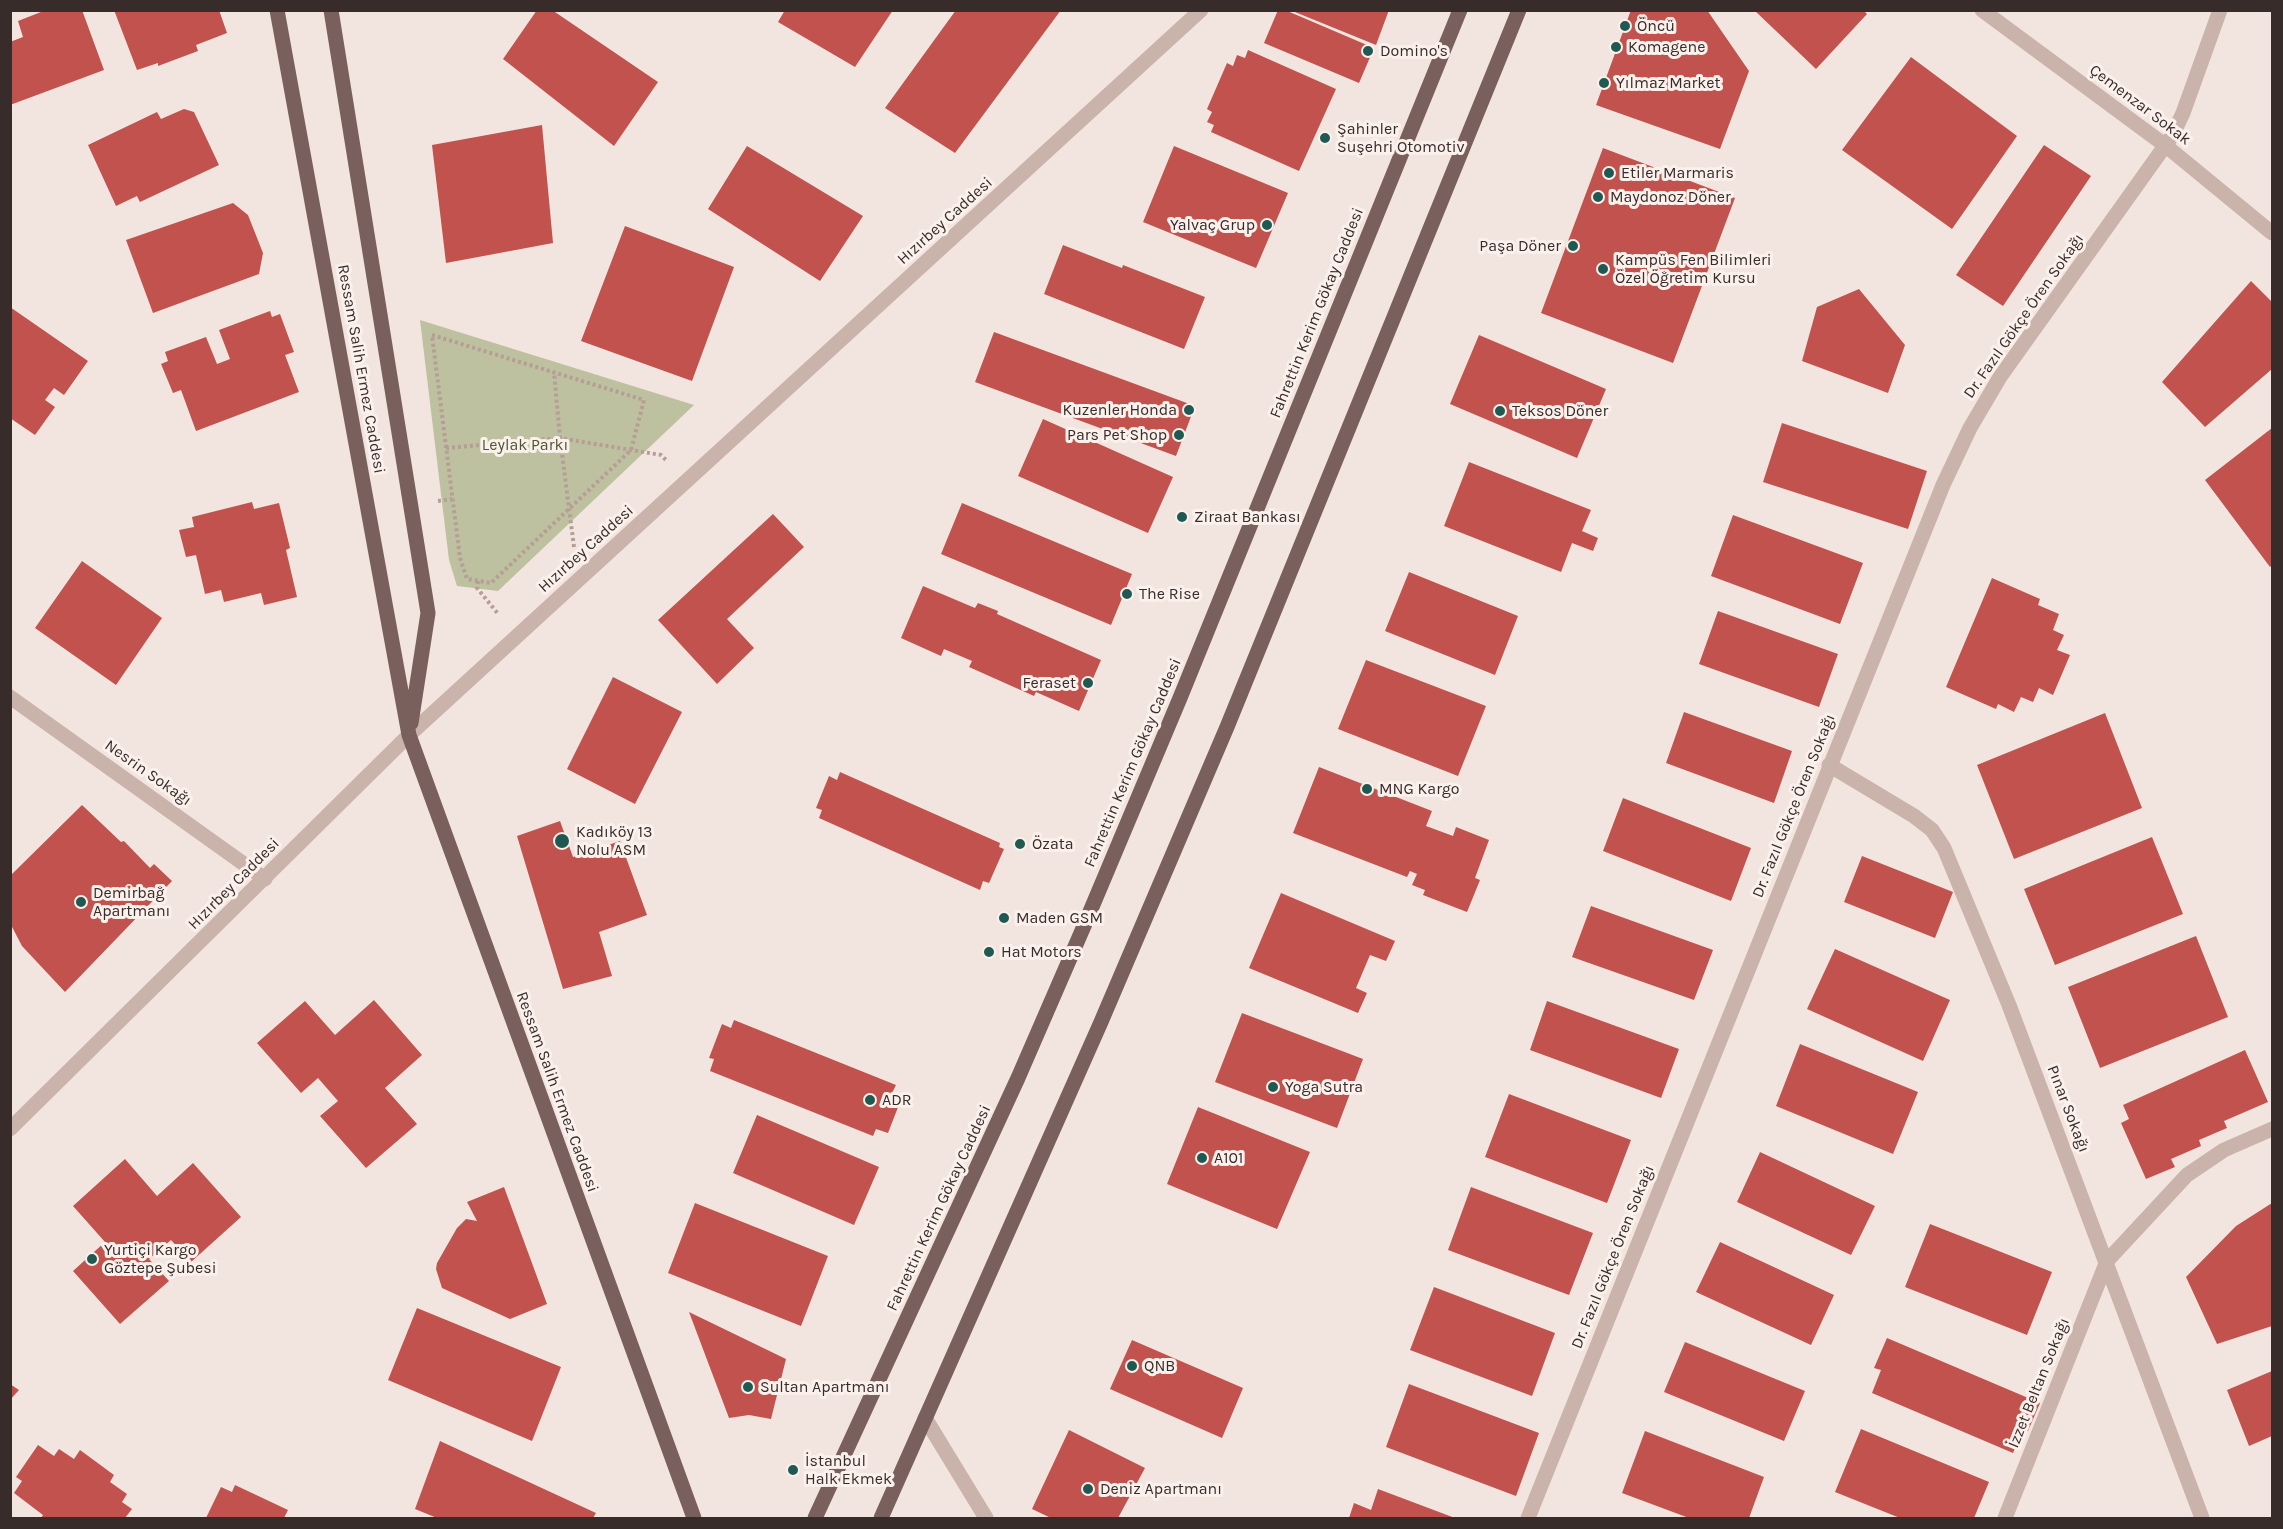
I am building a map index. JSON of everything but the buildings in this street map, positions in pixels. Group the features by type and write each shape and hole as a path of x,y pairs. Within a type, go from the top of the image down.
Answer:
{"main road":[{"name":"Ressam Salih Ermez Caddesi","path":"277,10 409,735 672,1462"},
{"name":"Ressam Salih Ermez Caddesi","path":"331,10 428,613 409,735"},
{"name":"Fahrettin Kerim Gökay Caddesi","path":"815,1518 1013,1089 1084,926 1162,741 1460,10"},
{"path":"881,1518 1101,1022 1231,718 1519,10"},
{"path":"672,1462 694,1518"},
{"path":"672,1462 704,1518"}],"street":[{"name":"Çemenzar Sokak","path":"1982,10 2166,146 2272,233"},
{"name":"Dr. Fazıl Gökçe Ören Sokağı","path":"1528,1518 1943,485 1970,428 2000,377 2166,146 2183,114 2220,10"},
{"name":"Hızırbey Caddesi","path":"10,1129 409,735 1199,11"},
{"name":"Nesrin Sokağı","path":"10,697 265,879"},
{"name":"Pınar Sokağı","path":"1830,765 1914,816 1932,830 1944,848 2009,1005 2202,1518"},
{"path":"2107,1261 2195,1169 2224,1150 2272,1129"},
{"name":"İzzet Beltan Sokağı","path":"2005,1518 2107,1261"},
{"path":"925,1418 986,1518"}],"path":[{"path":"432,335 554,372 644,400 631,450 491,583 467,579 460,558 432,335"},
{"path":"554,372 572,531"},
{"path":"446,448 560,438 661,455 686,482"},
{"path":"478,581 479,591"}],"green space":[{"name":"Leylak Parkı","path":"420,320 694,405 498,591 457,586 449,560"}],"place":[{"name":"Öncü","path":"1625,26"},
{"name":"Komagene","path":"1616,47"},
{"name":"Domino's","path":"1368,51"},
{"name":"Yılmaz Market","path":"1604,83"},
{"name":"Şahinler Suşehri Otomotiv","path":"1325,138"},
{"name":"Etiler Marmaris","path":"1609,173"},
{"name":"Maydonoz Döner","path":"1598,197"},
{"name":"Yalvaç Grup","path":"1267,225"},
{"name":"Paşa Döner","path":"1573,246"},
{"name":"Kampüs Fen Bilimleri Özel Öğretim Kursu","path":"1603,269"},
{"name":"Kuzenler Honda","path":"1189,410"},
{"name":"Teksos Döner","path":"1500,411"},
{"name":"Pars Pet Shop","path":"1179,435"},
{"name":"Ziraat Bankası","path":"1182,517"},
{"name":"The Rise","path":"1127,594"},
{"name":"Feraset","path":"1088,683"},
{"name":"MNG Kargo","path":"1367,789"},
{"name":"Kadıköy 13 Nolu ASM","path":"562,841"},
{"name":"Özata","path":"1020,844"},
{"name":"Demirbağ Apartmanı","path":"81,902"},
{"name":"Maden GSM","path":"1004,918"},
{"name":"Hat Motors","path":"989,952"},
{"name":"Yoga Sutra","path":"1273,1087"},
{"name":"ADR","path":"870,1100"},
{"name":"A101","path":"1202,1158"},
{"name":"Yurtiçi Kargo Göztepe Şubesi","path":"92,1259"},
{"name":"QNB","path":"1132,1366"},
{"name":"Sultan Apartmanı","path":"748,1387"},
{"name":"İstanbul Halk Ekmek","path":"793,1470"},
{"name":"Deniz Apartmanı","path":"1088,1489"}]}
